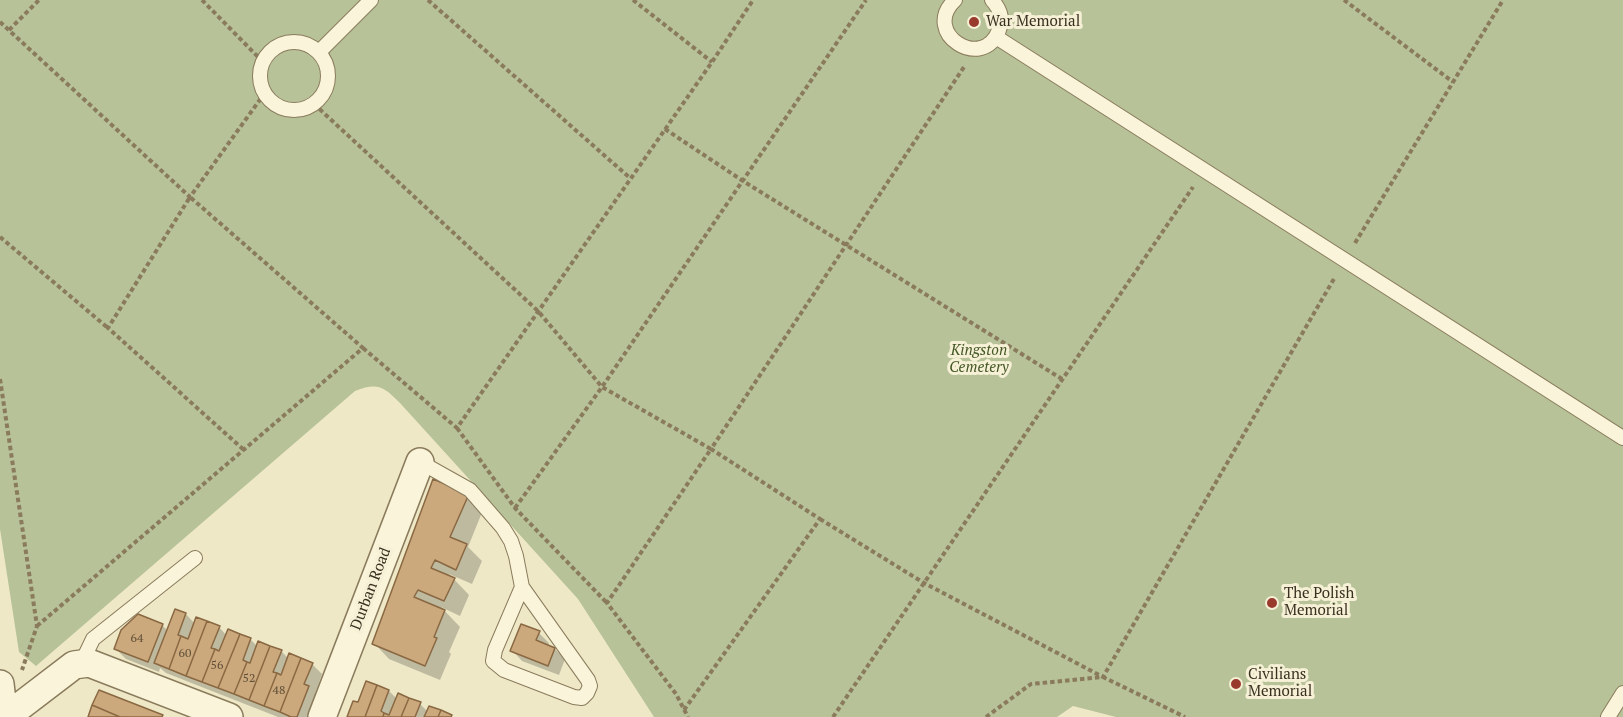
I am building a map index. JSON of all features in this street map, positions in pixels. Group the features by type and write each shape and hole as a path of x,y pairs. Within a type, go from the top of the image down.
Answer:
{"street":[{"name":"Durban Road","path":"322,717 420,462"},
{"path":"5,717 74,665 81,663 89,663 229,717"},
{"path":"5,717 10,681"}],"lane":[{"path":"319,52 371,0"},
{"path":"935,0 952,3 945,16 948,35 957,44 976,49 989,44 996,37 1001,26 998,7 992,0"},
{"path":"996,37 1623,438"},
{"path":"290,41 302,42 319,52 326,64 328,75 326,86 314,104 304,109 281,108 272,103 264,94 259,72 262,61 269,51 279,44 290,41"},
{"path":"420,462 470,490 503,528 516,556 522,587 588,680 590,686 582,698 504,670 493,661 495,650 522,587"},
{"path":"81,663 93,639 195,558"},
{"path":"1608,717 1623,693"}],"path":[{"path":"9,30 39,0"},
{"path":"202,0 262,61"},
{"path":"428,0 630,178"},
{"path":"633,0 712,62"},
{"path":"457,428 753,0"},
{"path":"515,508 602,387 866,0"},
{"path":"1344,0 1453,82"},
{"path":"1103,677 1345,260 1503,0"},
{"path":"0,22 190,197 457,428 515,508 607,603 676,694 688,717"},
{"path":"607,603 976,49"},
{"path":"108,328 190,197 264,94"},
{"path":"314,104 538,311 602,387 711,449 924,582 1103,677 1185,717"},
{"path":"665,129 743,181 1062,380"},
{"path":"833,717 1204,170"},
{"path":"0,237 108,328 244,450"},
{"path":"10,681 37,626 363,348"},
{"path":"0,379 37,626"},
{"path":"684,710 820,519"},
{"path":"986,717 1031,684 1103,677"}],"green space":[{"name":"Kingston Cemetery","path":"0,0 1623,0 1623,717 1116,717 1073,706 1057,717 654,717 578,599 400,403 385,390 375,387 355,391 36,666 19,652 0,529"}],"building":[{"path":"433,479 469,494 450,537 467,544 456,570 435,560 431,568 455,578 444,601 418,590 414,597 445,610 434,637 437,638 425,666 372,644"},
{"path":"175,609 186,613 178,635 181,636 169,669 154,663"},
{"path":"138,614 163,624 148,662 114,649 121,630"},
{"path":"196,617 207,621 186,676 169,669 181,636 188,639"},
{"path":"207,621 220,626 211,648 215,649 202,682 186,676"},
{"path":"521,624 540,631 536,640 555,648 548,666 510,651"},
{"path":"228,629 240,634 218,688 202,682 215,649 219,651"},
{"path":"240,634 251,638 243,660 247,662 234,694 218,688"},
{"path":"258,641 270,646 249,700 234,694"},
{"path":"270,646 282,650 273,672 277,673 264,706 249,700"},
{"path":"289,653 301,658 280,712 264,706 277,673 281,675"},
{"path":"301,658 313,663 304,684 309,686 297,717 291,717 280,712"},
{"path":"366,681 377,685 365,717 347,717 353,701 358,702"},
{"path":"377,685 389,690 381,711 384,713 383,717 365,717"},
{"path":"99,690 163,715 162,717 120,717 92,705"},
{"path":"398,693 409,698 401,717 383,717 384,713 389,715"},
{"path":"409,698 421,702 415,717 401,717"},
{"path":"92,705 120,717 88,717"},
{"path":"429,706 441,710 438,717 424,717"},
{"path":"441,710 452,715 451,717 438,717"}],"place":[{"name":"War Memorial","path":"974,22"},
{"name":"The Polish Memorial","path":"1272,603"},
{"name":"Civilians Memorial","path":"1236,684"}]}
